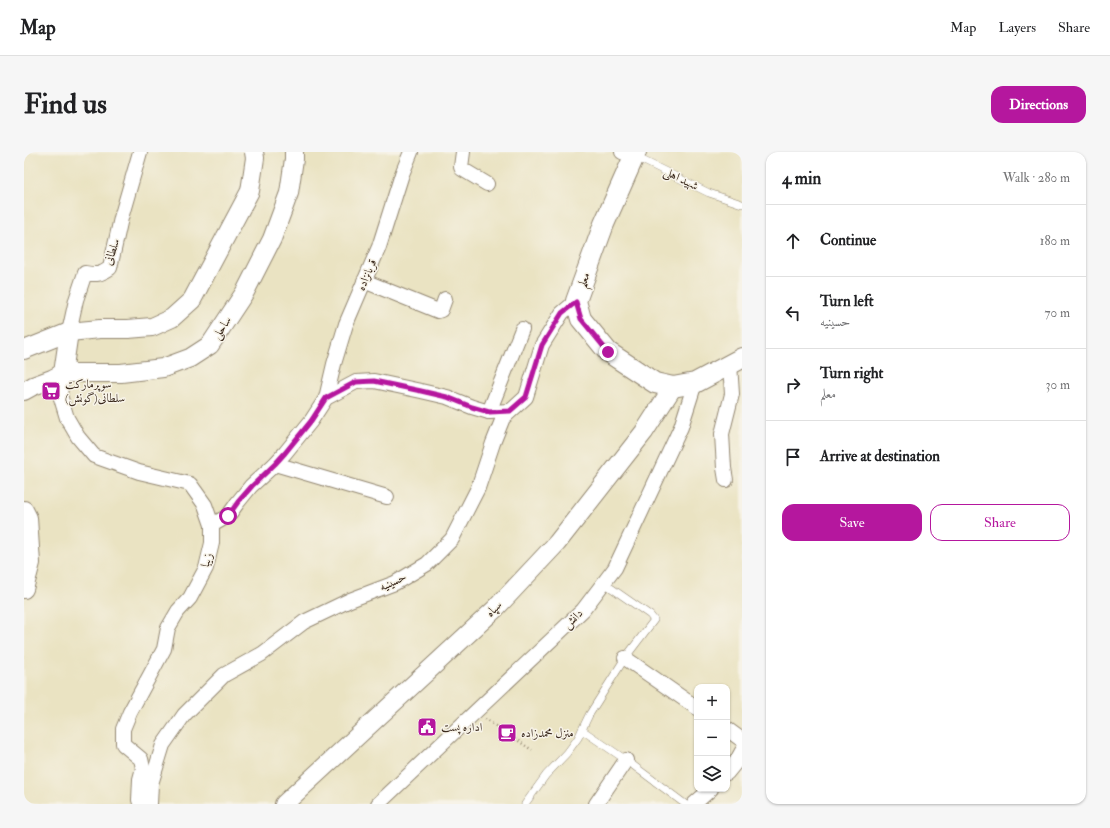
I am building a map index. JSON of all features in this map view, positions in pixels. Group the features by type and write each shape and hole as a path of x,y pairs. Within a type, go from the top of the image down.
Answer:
{"main road":[{"name":"معلم","path":"630,153 576,302 581,319 608,352 656,383 673,387 695,383 736,361"}],"street":[{"name":"سلطانی","path":"69,332 84,273 98,274 110,268 121,218 140,152"},
{"path":"24,350 69,332 152,327 172,318 192,300 250,190 255,158 254,152"},
{"name":"ساحلی","path":"24,391 63,373 121,373 163,368 190,358 210,345 245,292 272,239 289,193 294,152"},
{"name":"قربانزاده","path":"326,398 346,324 379,246 402,174 411,152"},
{"path":"463,152 462,169 487,184"},
{"path":"364,281 438,311 441,310 445,299"},
{"name":"حسینیه","path":"150,804 151,784 163,745 184,715 224,676 262,654 304,622 350,600 395,583 428,564 452,539 478,488 503,418 526,397 542,345 562,313 576,302"},
{"path":"489,412 522,329"},
{"path":"63,373 69,332"},
{"path":"726,480 722,434 732,394 736,361"},
{"name":"زیبا","path":"63,373 60,395 67,418 78,437 94,456 139,472 190,484 205,505 212,524 212,543 206,568 190,598 178,611 168,628 164,649 130,712 123,729 123,744 141,759 143,768 140,778 139,800 141,804"},
{"path":"212,524 228,516 238,502 275,464 311,421 326,398 356,382 374,381 447,397 489,412 510,411"},
{"name":"دانش","path":"378,804 584,610 615,568 681,427 695,383"},
{"name":"سپاه","path":"284,804 495,609 557,543 644,432 673,387"},
{"path":"275,464 387,498"},
{"path":"24,510 28,518 31,563 24,589"},
{"path":"625,658 694,706"},
{"path":"730,731 742,740"},
{"path":"730,769 742,752"},
{"path":"596,804 626,760"},
{"path":"694,804 708,792"}],"lane":[{"name":"شهید اهلی","path":"630,153 709,193 742,204"},
{"path":"525,804 546,775 567,753 578,738 589,715 625,658 654,620 650,615 604,582"},
{"path":"582,730 626,760 685,804"}],"path":[{"path":"475,713 532,750"}],"place":[{"name":"سوپرمارکت سلطانی(گونش)","path":"51,391"},
{"name":"اداره پست","path":"427,727"},
{"name":"منزل محمدزاده","path":"507,733"}],"route":[{"path":"228,516 252,486 285,453 311,421 326,398 356,382 374,381 421,391 447,397 489,412 510,411 526,397 542,345 562,313 576,302 581,319 608,352"}]}
